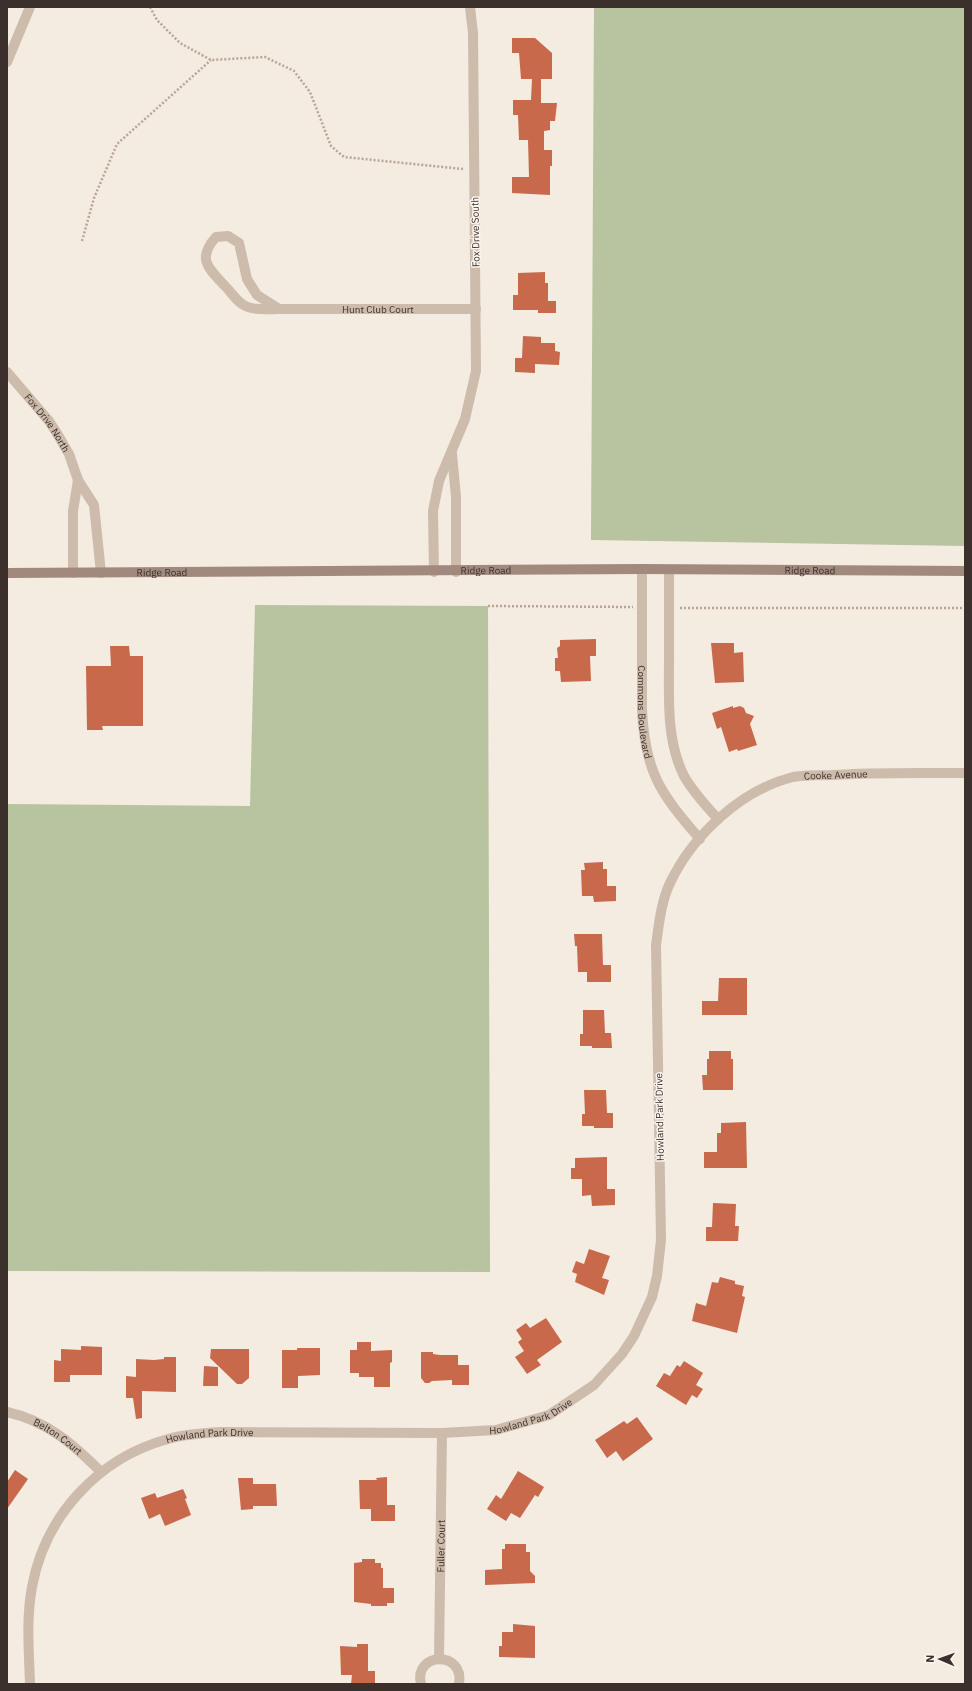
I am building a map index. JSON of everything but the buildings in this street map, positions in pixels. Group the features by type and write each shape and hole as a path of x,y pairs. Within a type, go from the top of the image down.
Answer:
{"street":[{"path":"7,62 30,7"},
{"name":"Fox Drive South","path":"434,572 433,511 439,481 452,454 472,393 476,371 473,33 470,7"},
{"name":"Hunt Club Court","path":"279,309 257,295 247,279 239,243 228,236 216,237 207,246 206,259 210,270 242,304 256,309 279,309 476,309"},
{"name":"Fox Drive North","path":"7,372 11,384 49,422 58,435 69,454 78,480 94,505 101,573"},
{"name":"Fox Drive South","path":"452,454 456,497 456,572"},
{"name":"Fox Drive North","path":"73,573 73,511 78,480"},
{"name":"Ridge Road","path":"7,573 642,570 965,571"},
{"name":"Commons Boulevard","path":"642,570 642,710 643,728 649,764 672,807 700,838"},
{"path":"669,570 670,730 676,754 684,776 698,797 718,819"},
{"name":"Cooke Avenue","path":"718,819 744,799 769,786 793,777 860,773 965,773"},
{"name":"Howland Park Drive","path":"30,1684 30,1604 36,1566 42,1551 63,1512 86,1486 101,1472 122,1458 146,1446 169,1438 198,1433 442,1432 496,1430 522,1424 549,1415 585,1392 610,1368 630,1342 644,1318 657,1276 661,1240 656,966 659,923 670,883 700,838 718,819"},
{"name":"Belton Court","path":"7,1412 21,1415 58,1433 77,1448 101,1472"},
{"name":"Fuller Court","path":"439,1659 442,1432"},
{"path":"421,1684 420,1675 422,1669 427,1664 439,1659 451,1662 456,1667 459,1673 459,1684"}],"path":[{"path":"150,7 157,20 180,43 210,60 265,57 294,71 310,92 331,146 344,156 457,170 475,169"},
{"path":"82,241 94,198 117,144 210,60"},
{"path":"488,606 642,607"},
{"path":"669,608 965,608"}],"green space":[{"path":"594,7 965,7 965,546 591,540"},
{"path":"255,605 488,606 490,1272 7,1271 7,804 250,806"}]}
